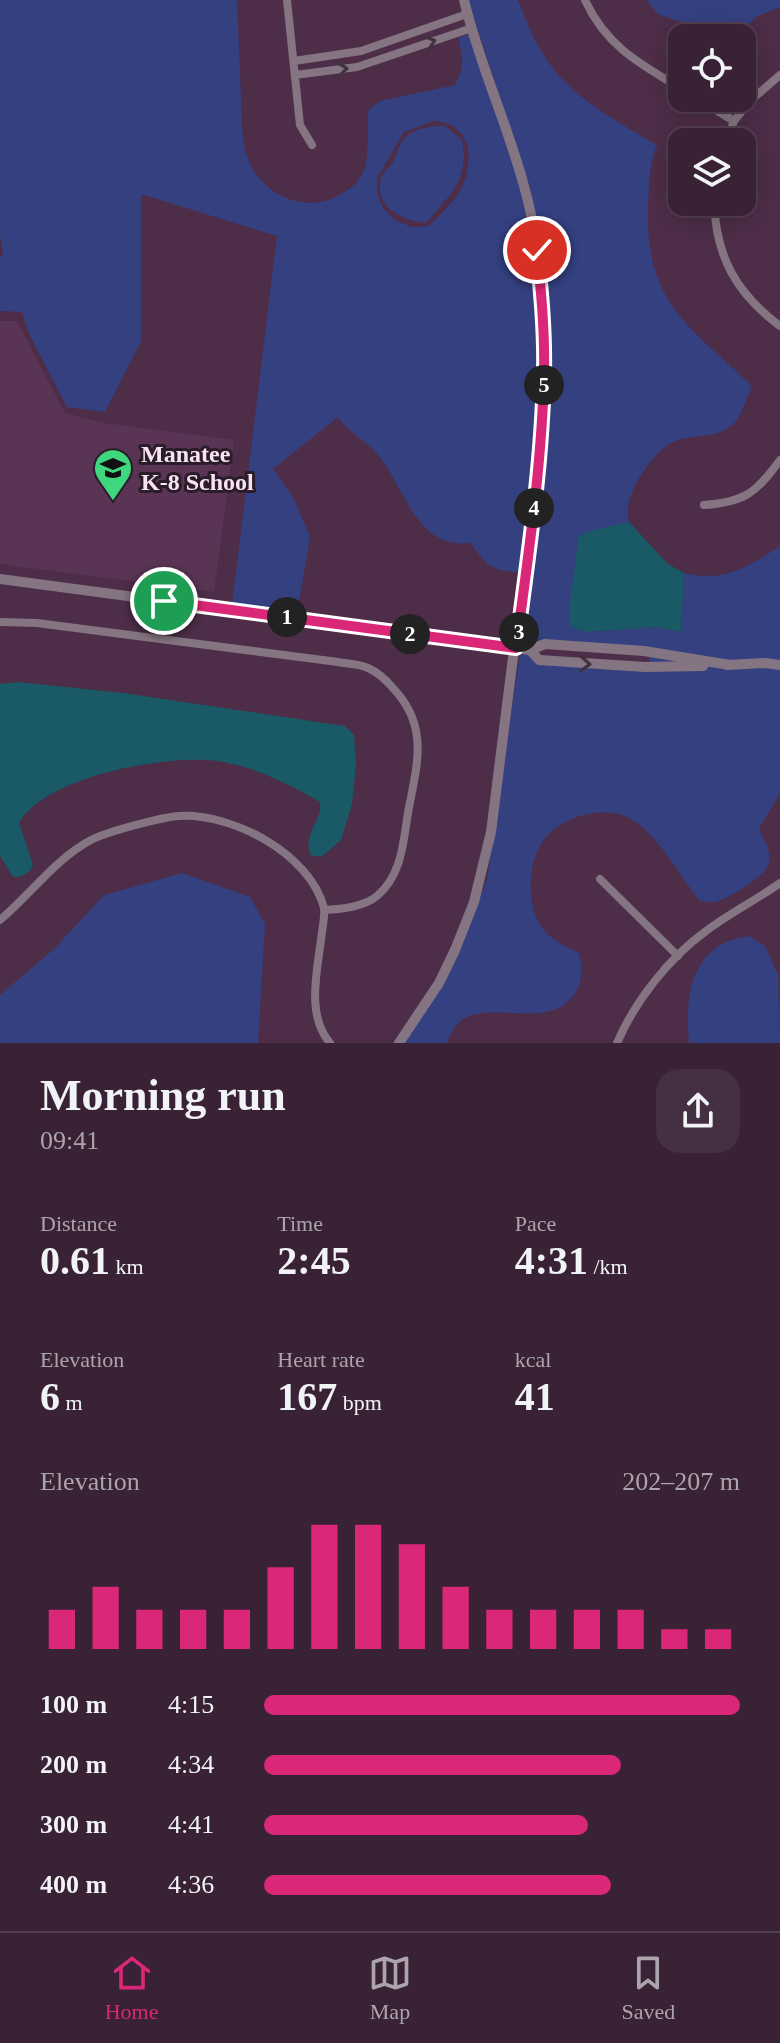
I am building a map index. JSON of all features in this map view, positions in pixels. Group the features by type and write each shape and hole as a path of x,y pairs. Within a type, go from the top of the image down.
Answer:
{"street":[{"path":"287,0 300,125 312,145"},
{"path":"399,1043 439,983 474,902 491,832 541,435 543,316 537,250 525,190 464,0"},
{"path":"585,0 608,39 634,61 668,81"},
{"path":"294,61 361,51 467,14"},
{"path":"295,75 357,67 472,28"},
{"path":"731,128 750,101 780,75"},
{"path":"719,112 734,121"},
{"path":"715,216 722,255 732,274 747,298 780,326"},
{"path":"704,505 734,501 750,494 780,460"},
{"path":"0,579 530,650 545,644 631,651 730,665"},
{"path":"0,622 37,623 338,662 369,668 386,681 406,701 417,726 419,752 400,861 390,883 374,899 347,908 325,910"},
{"path":"530,650 539,660 631,666 780,665"},
{"path":"631,651 631,666"},
{"path":"0,920 61,858 94,838 178,816 209,818 245,830 285,852 310,877 325,910 315,1001 319,1031 330,1043"},
{"path":"600,879 678,956"},
{"path":"617,1043 646,993 678,956 705,931 780,883"}],"shaded area":[{"path":"0,0 237,0 242,130 248,159 263,183 274,191 286,198 312,203 343,193 362,175 367,157 369,109 380,101 455,85 462,62 458,38 470,34 516,171 531,238 537,286 539,382 522,573 492,566 471,543 437,537 425,527 378,455 338,417 273,469 293,497 310,537 297,614 232,605 277,236 141,194 141,341 105,412 67,407 30,336 22,312 0,311 0,257 3,253 0,235","holes":["433,121 455,128 467,144 468,165 462,187 452,203 429,226 412,227 396,221 383,208 377,193 377,178 404,132"]},
{"path":"468,0 518,0 537,43 562,79 600,110 657,145 649,183 649,239 654,266 663,289 690,328 752,386 736,421 729,428 671,443 646,467 629,501 629,522 602,529 570,626 586,632 656,627 681,632 684,573 711,576 735,571 780,546 780,793 759,829 769,852 768,866 744,887 713,902 700,901 660,847 633,820 623,815 600,812 565,822 540,845 532,869 531,895 537,920 543,929 555,940 579,953 581,972 577,990 567,1003 554,1010 540,1013 494,1012 465,1018 454,1029 447,1043 404,1043 459,952 487,880 520,653 649,664 649,656 521,644 546,436 549,370 547,316 530,188"},
{"path":"646,0 780,0 780,7 756,17 749,24 686,24 658,14"},
{"path":"445,126 462,140 463,166 456,186 443,203 427,222 418,222 391,210 381,196 380,186 382,176 394,161 405,138 415,131"},
{"name":"Manatee K-8 School","path":"0,321 17,321 65,413 105,423 234,440 214,592 0,564"},
{"path":"629,522 668,564 684,573 681,632 656,627 586,632 570,626 569,609 579,536"},
{"path":"18,682 123,693 345,726 354,735 356,764 352,804 341,840 321,857 310,855 309,839 319,815 320,802 283,782 230,763 169,761 140,765 80,781 54,792 33,807 19,823 33,865 25,874 13,877 0,856 0,684"},
{"path":"182,873 250,897 265,924 258,1043 0,1043 0,995 54,949 104,895"},
{"path":"749,936 765,946 778,975 780,1043 689,1043 688,1007 696,974 715,949"}],"place":[{"name":"Manatee K-8 School","path":"113,502"}],"route":[{"path":"164,601 516,648 541,435 543,316 537,250"}]}
